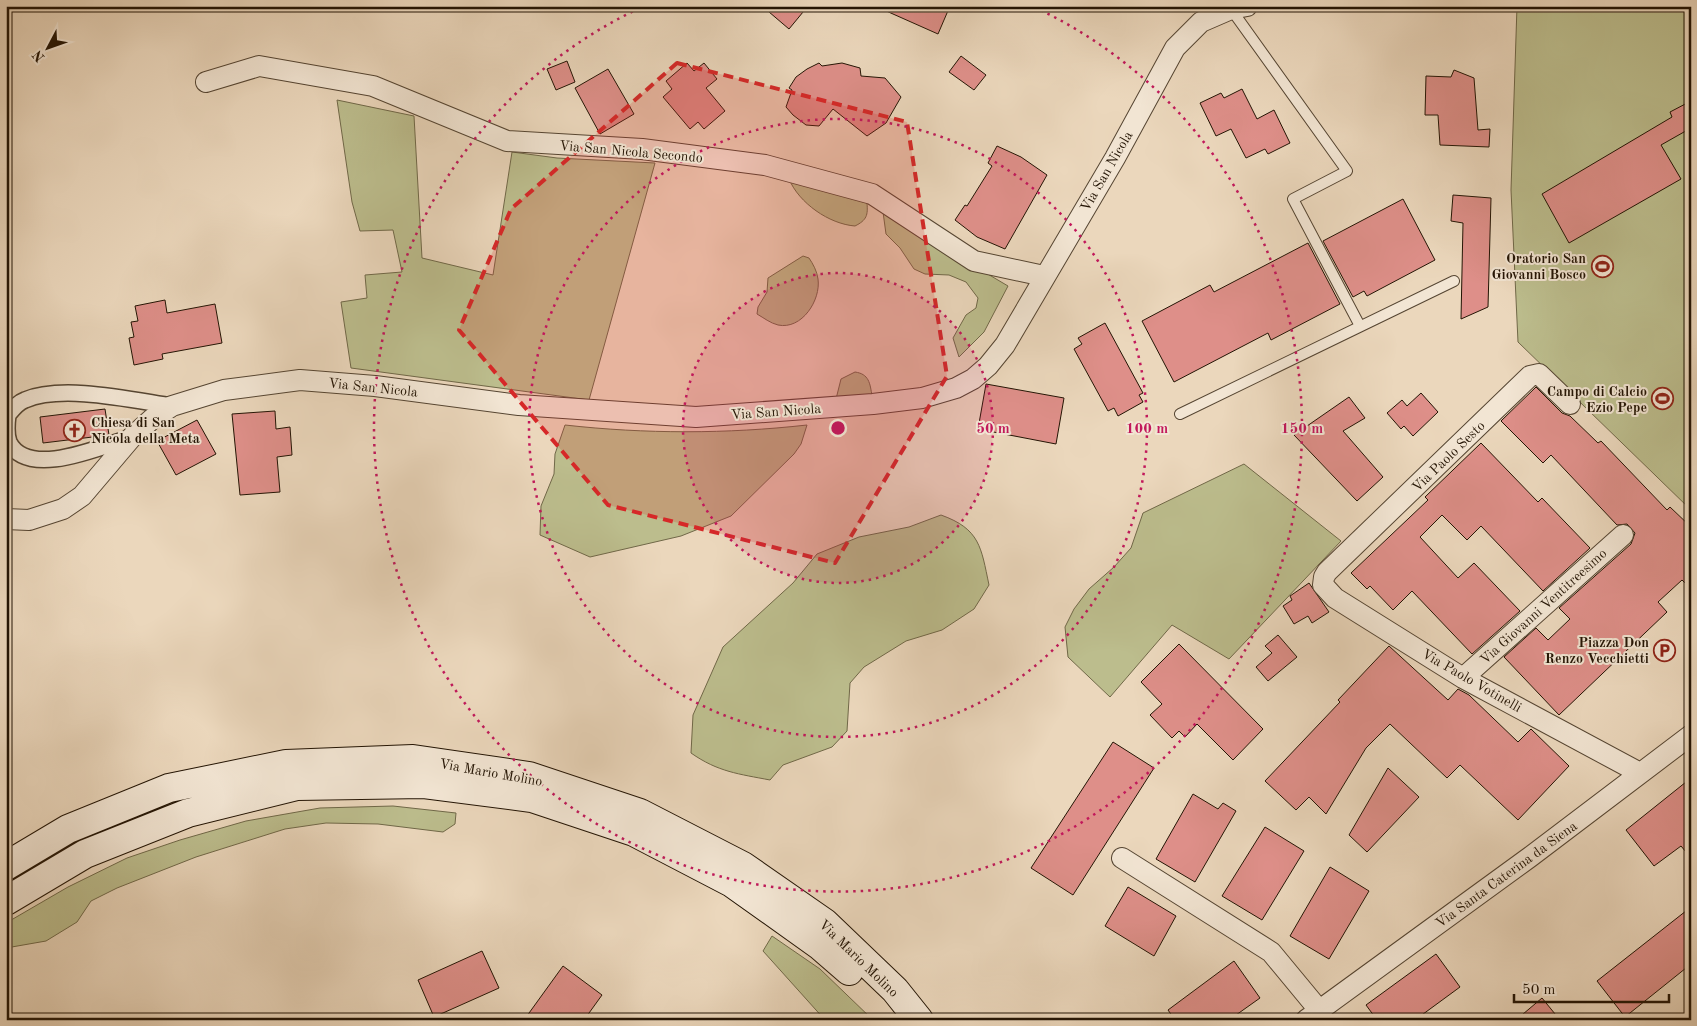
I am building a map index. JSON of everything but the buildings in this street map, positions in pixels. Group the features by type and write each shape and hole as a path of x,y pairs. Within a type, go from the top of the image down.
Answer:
{"main road":[{"name":"Via Mario Molino","path":"6,866 68,829 169,788 286,764 414,759 529,776 640,813 743,866 825,923 895,990 919,1020"},
{"name":"Via Mario Molino","path":"6,901 85,854 180,816 297,786 424,784 532,798 634,832 732,883 819,944 883,1002 896,1020"}],"street":[{"name":"Via San Nicola","path":"6,519 29,520 63,509 82,496 132,437 152,420 172,406 224,390 300,380 375,386 519,405 696,417 900,402 940,394 956,388 988,366 1004,345 1115,158 1175,48 1201,22 1239,8"},
{"name":"Via San Nicola Secondo","path":"206,82 259,66 373,86 507,141 642,149 765,165 872,194 974,262 1044,276"},
{"name":"Via Paolo Sesto","path":"1327,572 1530,376 1539,374 1570,404"},
{"path":"132,437 52,460 35,460 14,450 8,440 8,415 23,400 41,394 63,393 172,406"},
{"name":"Via Giovanni Ventitreesimo","path":"1464,678 1623,535"},
{"name":"Via Paolo Votinelli","path":"1327,572 1323,585 1335,598 1464,678 1640,773"},
{"name":"Via Santa Caterina da Siena","path":"1122,858 1272,952 1312,1015 1530,857 1691,735"}],"lane":[{"name":"Via San Nicola","path":"1239,8 1347,171 1293,199 1360,326"},
{"path":"1180,414 1454,281"}],"highlighted area":[{"path":"677,63 907,122 947,376 835,563 608,505 459,330 511,209"}],"green space":[{"name":"Oratorio San Giovanni Bosco","path":"1517,6 1691,6 1691,510 1518,342 1511,190"},
{"path":"337,100 414,116 422,258 493,275 512,152 557,158 655,163 589,400 351,368 341,302 367,298 365,275 402,272 393,230 360,231 352,202"},
{"path":"789,179 867,203 866,217 855,226 825,217 807,204"},
{"path":"883,212 1008,286 984,332 959,357 953,338 966,315 976,308 978,298 966,282 949,275 925,274 914,269 900,248 886,234"},
{"path":"803,256 809,258 815,268 818,279 816,296 808,312 795,323 787,325 775,324 757,314 758,307 767,292 768,278"},
{"path":"855,372 866,377 872,396 836,399 841,379"},
{"path":"565,425 625,430 686,432 747,430 807,425 801,444 794,454 731,516 681,536 590,557 540,535 541,506 554,474 555,454"},
{"path":"1244,464 1341,541 1229,659 1172,625 1110,697 1068,657 1065,627 1074,609 1089,589 1114,567 1131,548 1143,513"},
{"path":"941,515 964,526 977,541 984,560 989,585 974,609 942,630 906,641 864,667 850,683 847,731 832,747 783,765 770,780 738,774 720,768 691,753 693,715 723,647 793,583 817,554 859,537 909,527"},
{"path":"393,806 456,813 455,824 443,832 378,824 326,823 285,829 196,857 117,888 91,901 77,922 46,941 6,948 6,923 68,887 127,858 246,821 320,808"},
{"path":"772,936 820,969 873,1020 825,1020 763,951"}],"place":[{"name":"Oratorio San Giovanni Bosco","path":"1602,266"},
{"name":"Campo di Calcio Ezio Pepe","path":"1663,399"},
{"name":"Chiesa di San Nicola della Meta","path":"75,430"},
{"name":"Piazza Don Renzo Vecchietti","path":"1665,650"}]}
